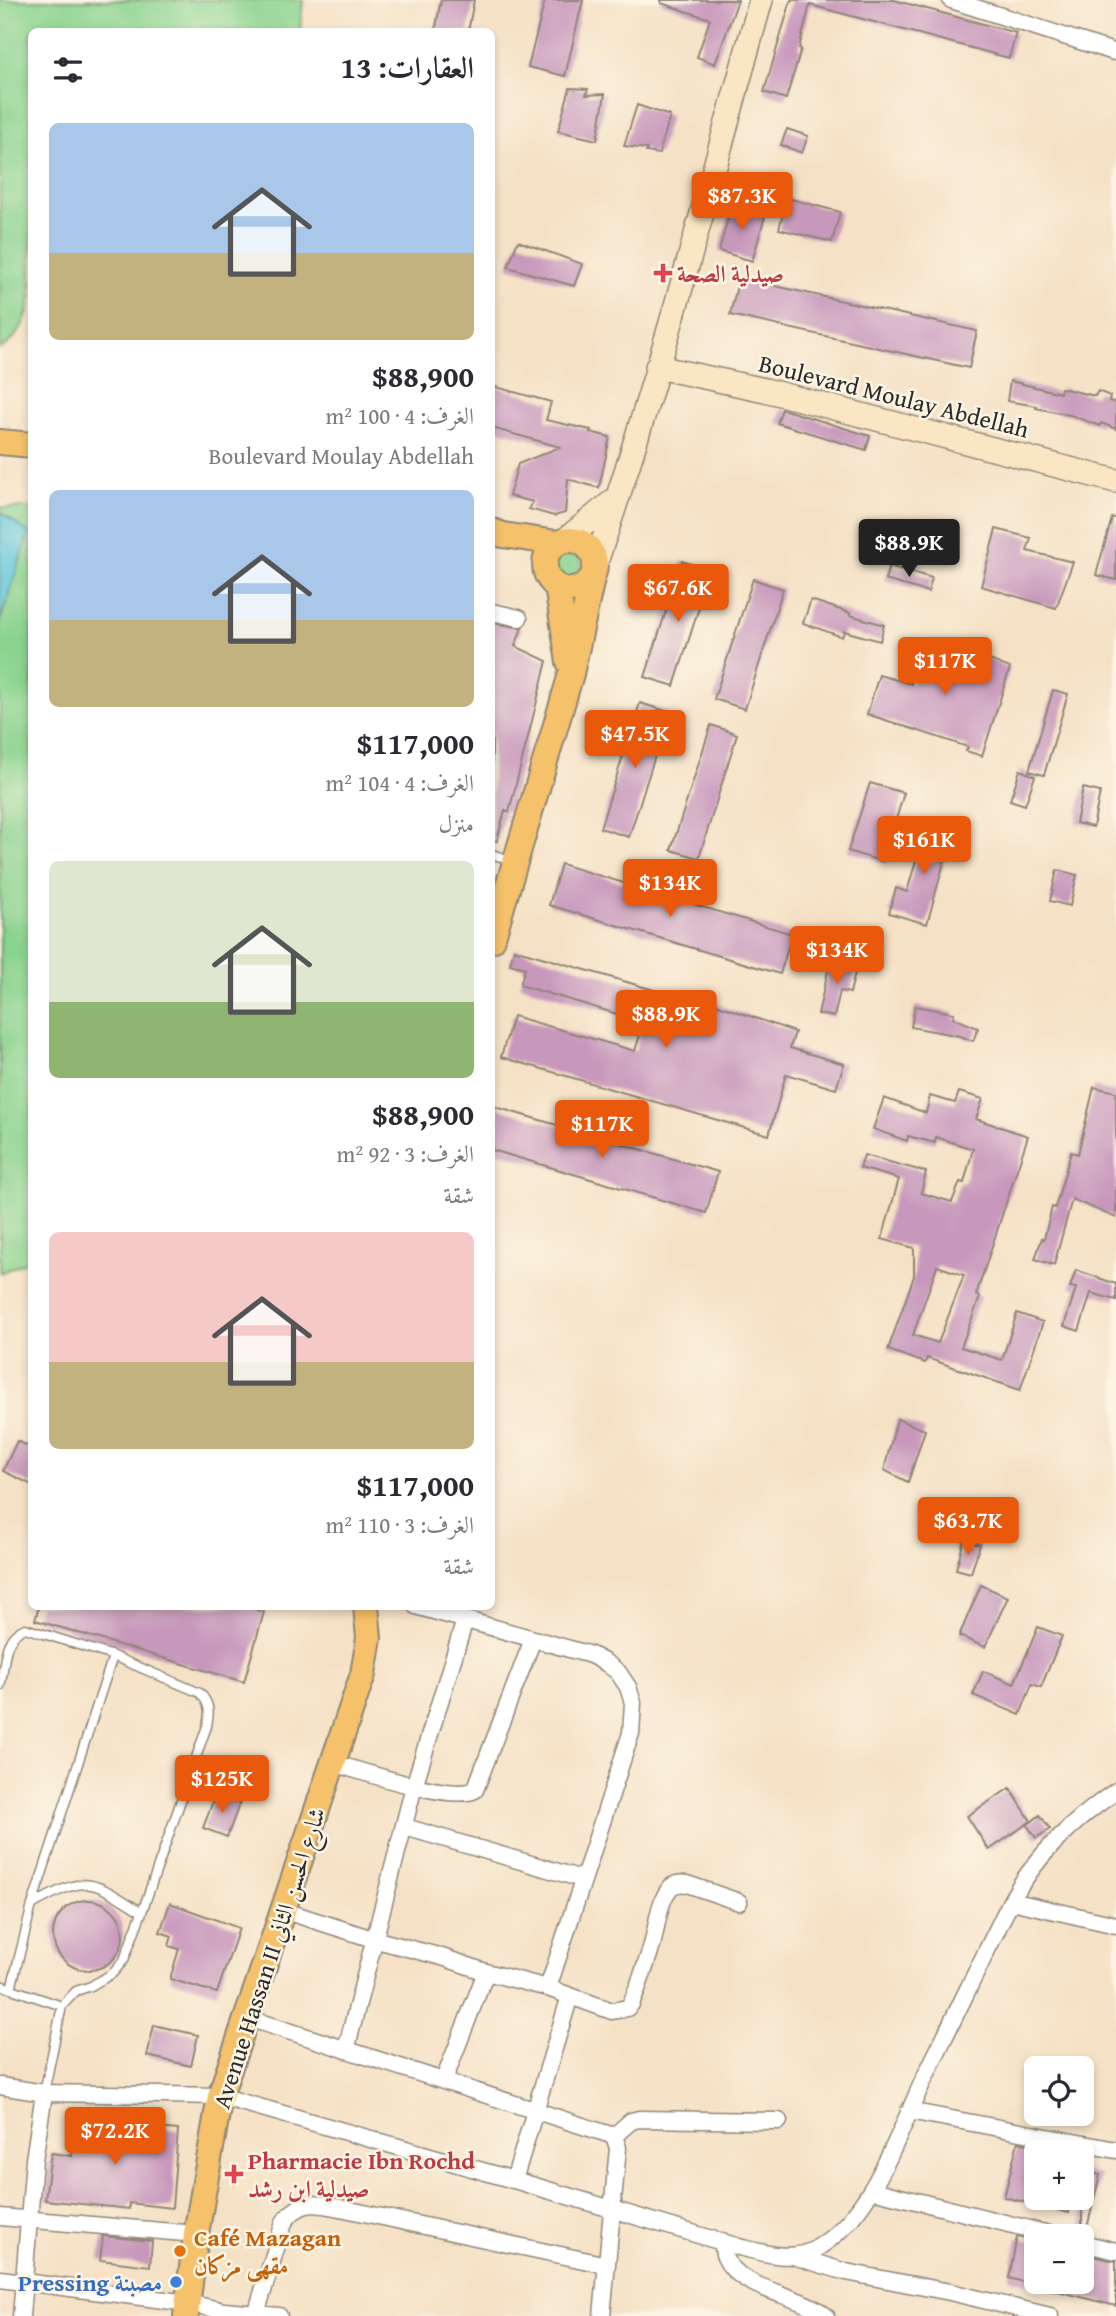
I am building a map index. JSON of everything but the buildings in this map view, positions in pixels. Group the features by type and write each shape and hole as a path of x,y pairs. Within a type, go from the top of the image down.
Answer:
{"main road":[{"path":"495,930 571,674 594,570 657,367 761,0"},
{"name":"Boulevard Moulay Abdellah","path":"657,367 765,390 1116,481"},
{"path":"0,442 28,445"},
{"path":"571,674 553,583 546,574 545,560 551,548 618,497"},
{"path":"497,533 582,542 594,556 594,570 584,585 571,590 553,583 497,533"},
{"name":"Avenue Hassan II شارع الحسن الثاني","path":"187,2309 196,2234 220,2096 368,1653 367,1610"}],"street":[{"path":"951,0 1114,52"},
{"path":"495,613 519,618"},
{"path":"427,1610 591,1655 618,1672 628,1687 633,1703 631,1733 548,1988"},
{"path":"346,2050 414,1786 465,1620"},
{"path":"333,1763 414,1786 457,1794 475,1790 533,1639"},
{"path":"793,2256 816,2249 836,2234 872,2190 1023,1878 1047,1849 1094,1806 1116,1791"},
{"path":"405,1827 583,1879"},
{"path":"282,1910 373,1939 548,1988 612,2011 627,2008 635,1993 667,1894 675,1885 687,1884 739,1902"},
{"path":"1011,1901 1116,1925"},
{"path":"444,2080 486,1972"},
{"path":"514,2180 570,1996"},
{"path":"245,2017 614,2136"},
{"path":"0,2086 44,2093 220,2096 771,2255 793,2256 846,2272 950,2292 1012,2312 1050,2316"},
{"path":"21,2316 34,2160 44,2093"},
{"path":"909,2111 1116,2150"},
{"path":"614,2136 631,2121 639,2119 779,2121"},
{"path":"603,2316 618,2148 614,2136"},
{"path":"872,2190 1024,2228"},
{"path":"256,2314 284,2222 290,2213 300,2206 315,2204 345,2209 607,2265"},
{"path":"0,2217 196,2234"},
{"path":"722,2241 724,2257 733,2269 750,2282 799,2300 826,2316"},
{"path":"1094,2246 1116,2252"},
{"path":"0,2279 187,2309 279,2316"}],"lane":[{"path":"495,854 516,862"},
{"path":"0,1686 5,1670 5,1650 15,1632 25,1628 113,1656 200,1693 208,1702 210,1714 124,1960 113,1973 76,1991 62,2006 44,2093"},
{"path":"12,1989 32,1905 113,1656"},
{"path":"32,1905 69,1886 85,1884 109,1891 142,1912"},
{"path":"0,1985 62,2006"}],"green space":[{"path":"0,0 303,0 300,28 28,28 28,312 22,327 7,345 0,349"},
{"path":"0,508 28,508 28,533 0,512"},
{"path":"28,533 28,1261 0,1273 0,621"},
{"path":"567,551 577,555 581,565 577,575 567,579 557,575 553,565 557,555"}],"water":[{"path":"0,512 28,532 28,536 0,621"}],"place":[{"name":"صيدلية الصحة","path":"663,273"},
{"name":"Pharmacie Ibn Rochd صيدلية ابن رشد","path":"234,2174"},
{"name":"Café Mazagan مقهى مزكان","path":"180,2251"},
{"name":"Pressing مصبنة","path":"176,2282"}]}
